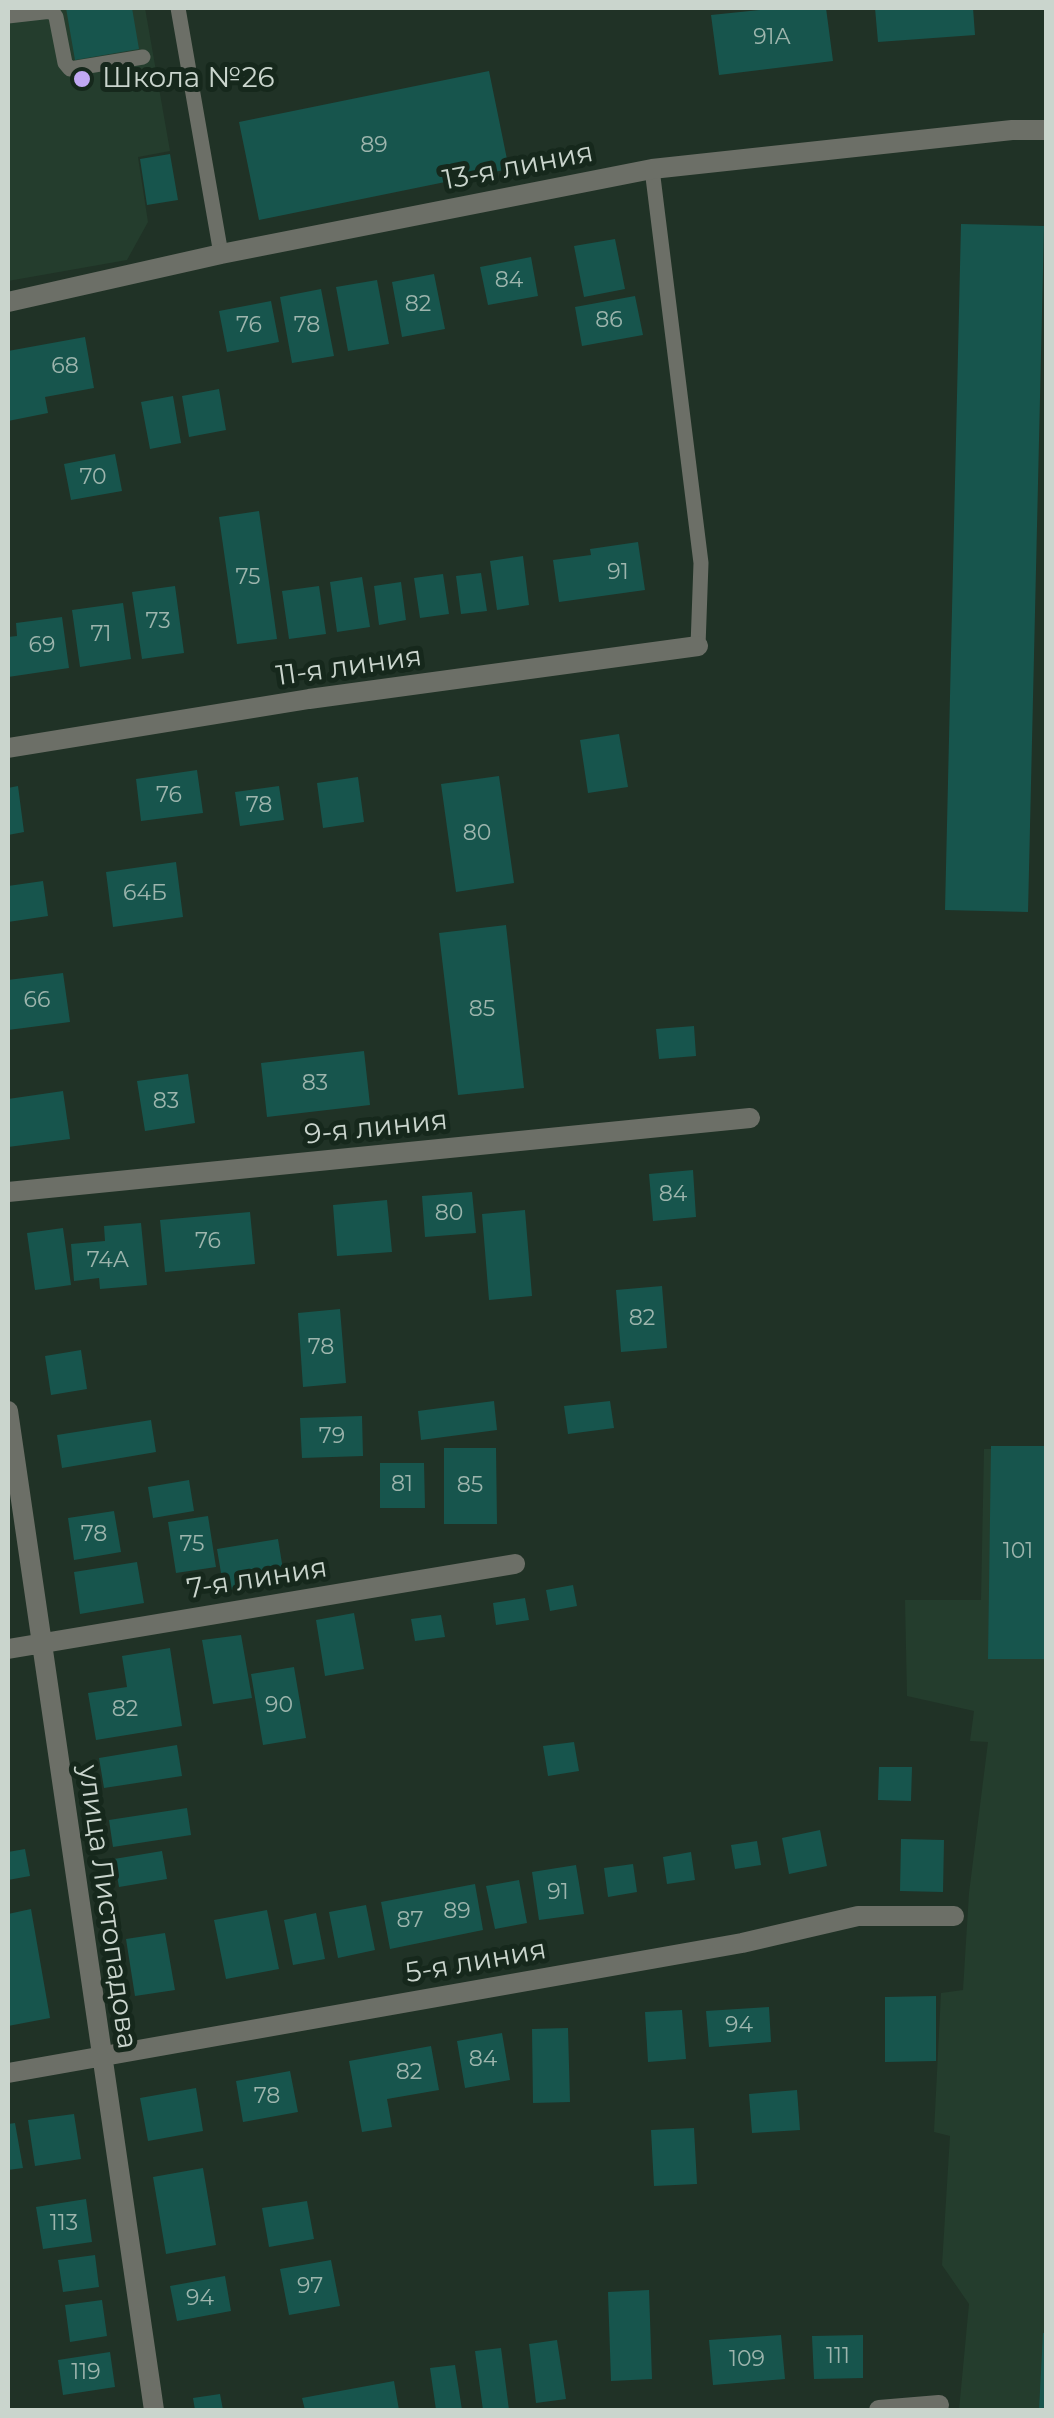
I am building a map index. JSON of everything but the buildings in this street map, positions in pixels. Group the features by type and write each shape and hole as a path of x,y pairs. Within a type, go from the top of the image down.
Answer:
{"street":[{"name":"13-я линия","path":"8,302 221,254 652,169 1012,130 1046,130"},
{"name":"11-я линия","path":"8,748 309,699 698,646"},
{"name":"9-я линия","path":"8,1192 750,1118"},
{"name":"улица Листопадова","path":"8,1411 154,2410"},
{"name":"7-я линия","path":"8,1649 515,1564"},
{"name":"5-я линия","path":"8,2073 742,1942 858,1916 954,1916"},
{"path":"879,2410 940,2406"}],"lane":[{"path":"178,8 221,254"},
{"path":"8,16 52,11 65,64 70,69 143,58"},
{"path":"652,169 702,563 698,646"}],"shaded area":[{"name":"Школа №26","path":"8,8 145,8 170,151 138,157 148,222 127,260 8,281"},
{"path":"984,1449 1046,1449 1046,2410 959,2410 969,2304 942,2265 950,2136 934,2132 941,1993 963,1990 969,1893 988,1742 970,1741 974,1711 907,1696 905,1600 981,1600"}],"place":[{"name":"Школа №26","path":"82,79"}]}
